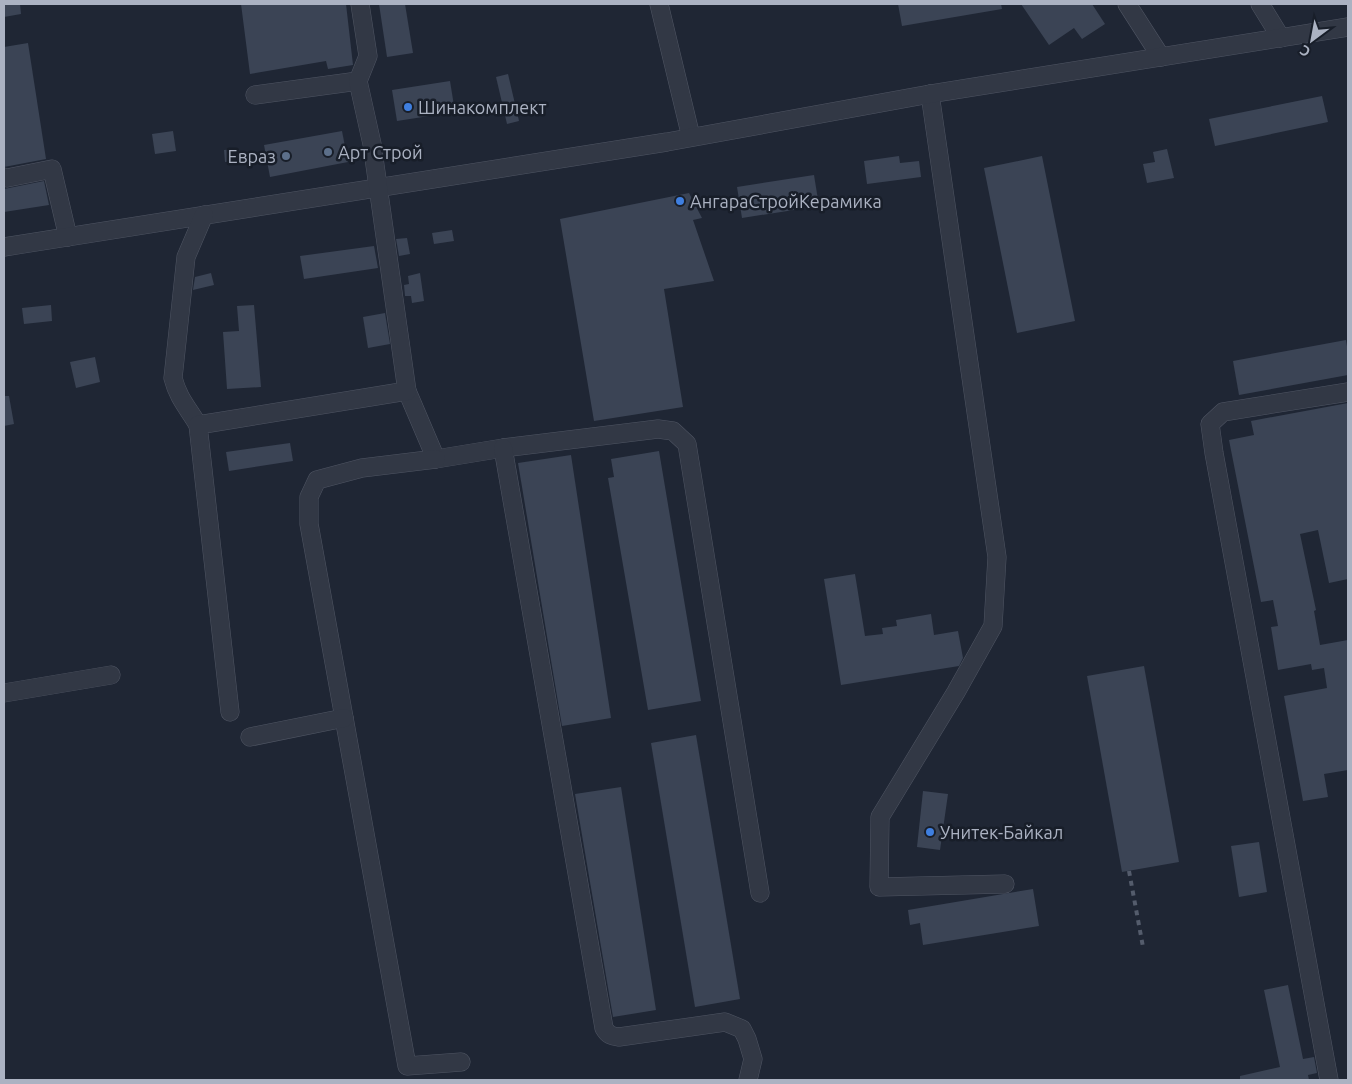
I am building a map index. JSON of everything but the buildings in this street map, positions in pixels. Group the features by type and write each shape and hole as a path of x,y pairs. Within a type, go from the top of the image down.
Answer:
{"street":[{"path":"360,4 368,56 358,80 372,144 379,188 407,391 436,459"},
{"path":"659,4 691,138"},
{"path":"1127,4 1161,57"},
{"path":"1260,4 1281,38"},
{"path":"4,247 691,138 930,94 1348,27"},
{"path":"255,95 358,80"},
{"path":"930,94 997,557 993,626 956,692 880,817 879,887 1005,884"},
{"path":"4,177 7,178 52,168 68,237"},
{"path":"204,215 186,257 173,378 178,394 189,408 198,425 230,712"},
{"path":"198,425 407,391"},
{"path":"1330,1080 1210,424 1223,412 1348,392"},
{"path":"461,1062 407,1066 309,524 309,496 316,480 362,468 503,448 658,429 674,431 687,444 760,893"},
{"path":"503,448 604,1028 607,1034 619,1037 725,1022 742,1029 747,1039 753,1059 748,1080"},
{"path":"4,693 111,676"},
{"path":"250,737 344,718"}],"railway":[{"path":"1129,871 1143,947"}],"place":[{"name":"Шинакомплект","path":"408,107"},
{"name":"Арт Строй","path":"328,152"},
{"name":"Евраз","path":"286,156"},
{"name":"АнгараСтройКерамика","path":"680,201"},
{"name":"Унитек-Байкал","path":"930,832"}]}
